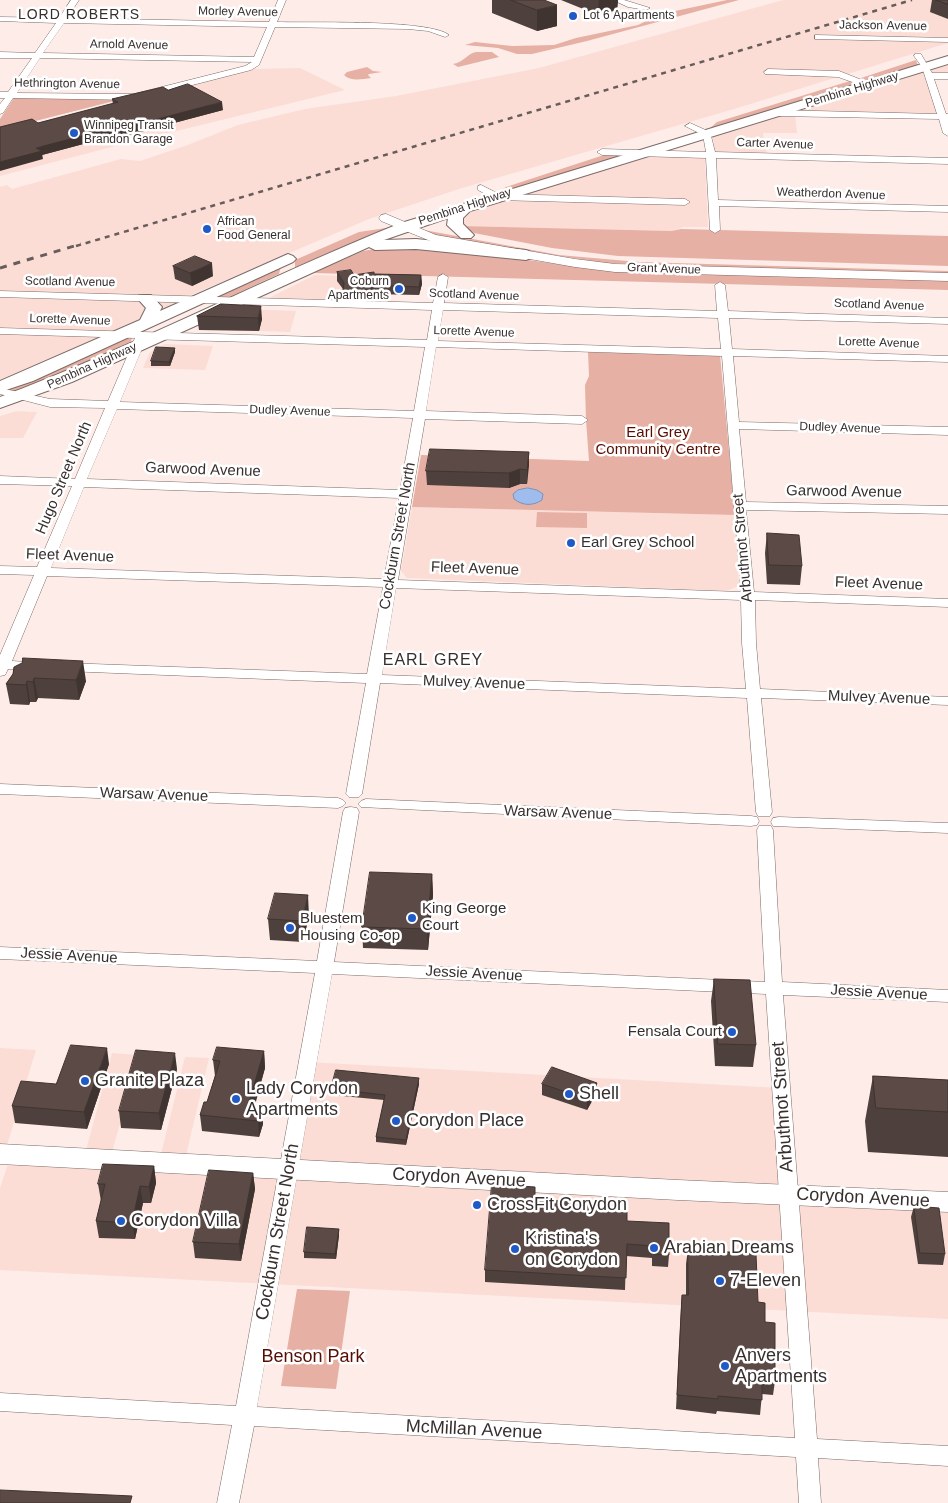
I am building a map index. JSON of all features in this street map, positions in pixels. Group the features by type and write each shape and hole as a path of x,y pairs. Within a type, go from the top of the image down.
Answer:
{"main road":[{"name":"Pembina Highway","path":"0,387 121,335 145,335 233,302 277,282 338,243 481,188 849,78 924,66 948,47"},
{"name":"Pembina Highway","path":"369,225 466,206 948,60"},
{"path":"466,206 456,217 456,225 466,235"},
{"name":"Grant Avenue","path":"401,220 424,227 552,251 635,260 948,268"},
{"name":"Grant Avenue","path":"401,220 433,238 575,264 615,268 948,277"},
{"path":"338,243 408,244 526,255"},
{"name":"Pembina Highway","path":"0,404 60,381 145,335 200,299 300,254"},
{"path":"277,282 287,272 285,261"},
{"path":"145,298 154,307 145,335"},
{"name":"Corydon Avenue","path":"0,1154 948,1202"}],"street":[{"path":"0,111 75,0"},
{"path":"254,63 282,0"},
{"path":"617,0 646,8"},
{"name":"Morley Avenue","path":"0,19 408,27 429,29 445,35"},
{"name":"Jackson Avenue","path":"818,37 948,40"},
{"name":"Arnold Avenue","path":"0,55 254,63"},
{"name":"Hethrington Avenue","path":"0,95 134,98 254,63"},
{"path":"924,66 948,76"},
{"path":"924,66 945,117 948,133"},
{"path":"768,72 839,74 859,82 860,87"},
{"path":"776,113 945,117"},
{"path":"690,126 707,134 711,155 715,230"},
{"name":"Carter Avenue","path":"602,152 948,161"},
{"path":"481,188 497,197 685,202"},
{"name":"Weatherdon Avenue","path":"714,203 948,209"},
{"name":"Cockburn Street North","path":"360,799 374,679 443,277"},
{"name":"Arbuthnot Street","path":"720,285 728,352 748,595 749,644 765,821 776,988 780,1088 790,1195 810,1503"},
{"name":"Scotland Avenue","path":"0,294 438,308 948,321"},
{"name":"Lorette Avenue","path":"0,331 121,335"},
{"name":"Lorette Avenue","path":"145,335 948,359"},
{"name":"Hugo Street North","path":"1,667 112,406 145,335"},
{"name":"Dudley Avenue","path":"0,391 50,403 582,420"},
{"name":"Dudley Avenue","path":"733,425 948,432"},
{"name":"Garwood Avenue","path":"0,480 406,494"},
{"name":"Garwood Avenue","path":"740,506 948,510"},
{"name":"Fleet Avenue","path":"0,570 948,603"},
{"name":"Mulvey Avenue","path":"1,667 948,701"},
{"name":"Warsaw Avenue","path":"0,789 344,808"},
{"path":"344,808 345,796 360,799"},
{"name":"Warsaw Avenue","path":"360,799 765,821 948,828"},
{"name":"Cockburn Street North","path":"228,1503 246,1417 324,967 344,808"},
{"name":"Jessie Avenue","path":"0,952 948,996"},
{"name":"McMillan Avenue","path":"0,1402 215,1413 246,1417 808,1450 948,1456"}],"shaded area":[{"path":"783,0 948,0 948,43 734,109 462,188 369,219 184,298 200,299 0,387 0,187 7,185 12,189 121,159 140,161 238,125 305,109 396,96 539,68"},
{"path":"948,60 948,76 930,76 943,117 776,113"},
{"path":"300,68 345,90 0,176 0,134 253,69"},
{"path":"783,115 795,115 797,133 763,133 767,155 715,154 713,137"},
{"path":"652,155 702,157 705,160 708,227 683,227 674,231 461,226 462,216 473,210"},
{"path":"315,275 377,277 371,301 269,298"},
{"path":"242,309 296,311 290,332 201,329"},
{"path":"165,344 213,346 205,370 143,368 150,352"},
{"path":"17,411 37,412 23,438 0,438 0,416"},
{"name":"Earl Grey School","path":"412,507 735,515 739,586 726,591 407,578 401,571"},
{"path":"0,1048 36,1050 4,1155 0,1154"},
{"path":"112,1053 139,1055 110,1159 159,1162 185,1057 209,1058 184,1164 289,1169 308,1062 780,1088 787,1188 948,1202 948,1319 0,1270 0,1188 11,1155 84,1158"}],"green space":[{"path":"727,0 739,0 532,54 517,54 498,48 465,45 475,42 512,46 554,45 576,38 638,25 661,14"},
{"path":"476,52 492,52 499,57 458,67 453,64 460,62"},
{"path":"916,60 918,66 865,82 861,78"},
{"path":"367,67 373,71 382,72 369,74 371,78 360,79 350,79 344,75 347,72"},
{"path":"850,81 856,83 709,129 717,122"},
{"path":"14,98 122,99 0,130 0,119"},
{"path":"607,154 627,154 507,190 501,190 506,187"},
{"path":"461,226 672,231 681,229 948,236 948,266 618,256 552,248 474,233"},
{"path":"393,227 295,270 295,260 359,232"},
{"path":"424,230 559,255 639,262 948,271 948,274 604,263 436,236"},
{"path":"393,246 479,253 592,269 948,279 948,290 313,273 363,251"},
{"path":"281,266 279,274 227,298 214,297"},
{"path":"132,338 130,345 23,393 6,390 115,341"},
{"name":"Earl Grey Community Centre","path":"588,352 720,355 735,515 412,507 421,455 589,461 585,385 589,376"},
{"path":"537,512 587,513 587,528 536,527"},
{"name":"Benson Park","path":"297,1289 350,1291 336,1389 281,1386"}],"water":[{"path":"528,488 543,494 542,500 528,504 514,499 513,494 518,490"}],"building":[{"path":"511,0 544,0 557,5 537,10"},
{"path":"936,0 948,0 948,4"},
{"name":"Winnipeg Transit Brandon Garage","path":"188,84 222,102 120,129 116,127 36,148 42,151 0,162 0,127 32,119 38,123 118,102 112,99 163,87 168,90"},
{"path":"195,256 212,263 190,273 173,266"},
{"path":"351,270 354,275 374,272 374,274 421,275 419,287 372,285 371,290 343,290 344,283 337,272"},
{"path":"221,304 261,306 258,318 197,316"},
{"path":"156,347 175,348 169,362 151,361"},
{"path":"430,449 529,452 527,470 520,469 509,473 426,471"},
{"path":"767,533 799,535 802,566 769,565"},
{"path":"23,658 83,661 76,680 34,678 33,682 27,681 26,685 6,684 13,674 14,667 22,663"},
{"path":"370,872 432,874 427,929 362,927"},
{"path":"275,893 308,895 302,921 268,919"},
{"path":"714,979 750,980 756,1045 718,1044"},
{"path":"71,1045 107,1048 84,1112 12,1106 21,1081 56,1084"},
{"name":"Lady Corydon Apartments","path":"217,1047 264,1051 248,1106 261,1107 258,1121 200,1115 204,1102 207,1102 220,1061 213,1060"},
{"path":"136,1050 175,1053 159,1113 119,1111"},
{"path":"552,1067 597,1083 587,1099 542,1084"},
{"name":"Corydon Place","path":"336,1070 419,1078 406,1140 376,1137 385,1095 331,1089"},
{"path":"873,1076 948,1080 948,1112 876,1108"},
{"path":"103,1164 154,1166 149,1187 140,1186 132,1223 96,1221 105,1184 98,1184"},
{"path":"209,1170 253,1173 239,1244 193,1242"},
{"path":"492,1184 535,1187 535,1200 627,1203 627,1221 669,1223 669,1255 653,1254 653,1246 627,1244 626,1278 485,1270"},
{"path":"914,1206 939,1208 945,1254 920,1253"},
{"path":"307,1227 339,1229 335,1254 304,1252"},
{"name":"Anvers Apartments","path":"688,1249 756,1254 758,1302 765,1303 765,1322 775,1323 775,1381 762,1379 762,1400 718,1396 718,1399 677,1395 682,1295 688,1295"},
{"path":"0,1490 132,1496 130,1503 0,1503"}],"railway":[{"path":"76,246 912,0"},
{"path":"0,268 81,244"}],"place":[{"name":"Lot 6 Apartments","path":"573,16"},
{"name":"Winnipeg Transit Brandon Garage","path":"74,133"},
{"name":"African Food General","path":"207,229"},
{"name":"Coburn Apartments","path":"399,289"},
{"name":"Earl Grey School","path":"571,543"},
{"name":"King George Court","path":"412,918"},
{"name":"Bluestem Housing Co-op","path":"290,928"},
{"name":"Fensala Court","path":"732,1032"},
{"name":"Granite Plaza","path":"85,1081"},
{"name":"Shell","path":"569,1094"},
{"name":"Lady Corydon Apartments","path":"236,1099"},
{"name":"Corydon Place","path":"396,1121"},
{"name":"CrossFit Corydon","path":"477,1205"},
{"name":"Corydon Villa","path":"121,1221"},
{"name":"Arabian Dreams","path":"654,1248"},
{"name":"Kristina's on Corydon","path":"515,1249"},
{"name":"7-Eleven","path":"720,1281"},
{"name":"Anvers Apartments","path":"725,1366"}],"district":[{"name":"LORD ROBERTS","path":"79,15"},
{"name":"EARL GREY","path":"433,661"}]}
